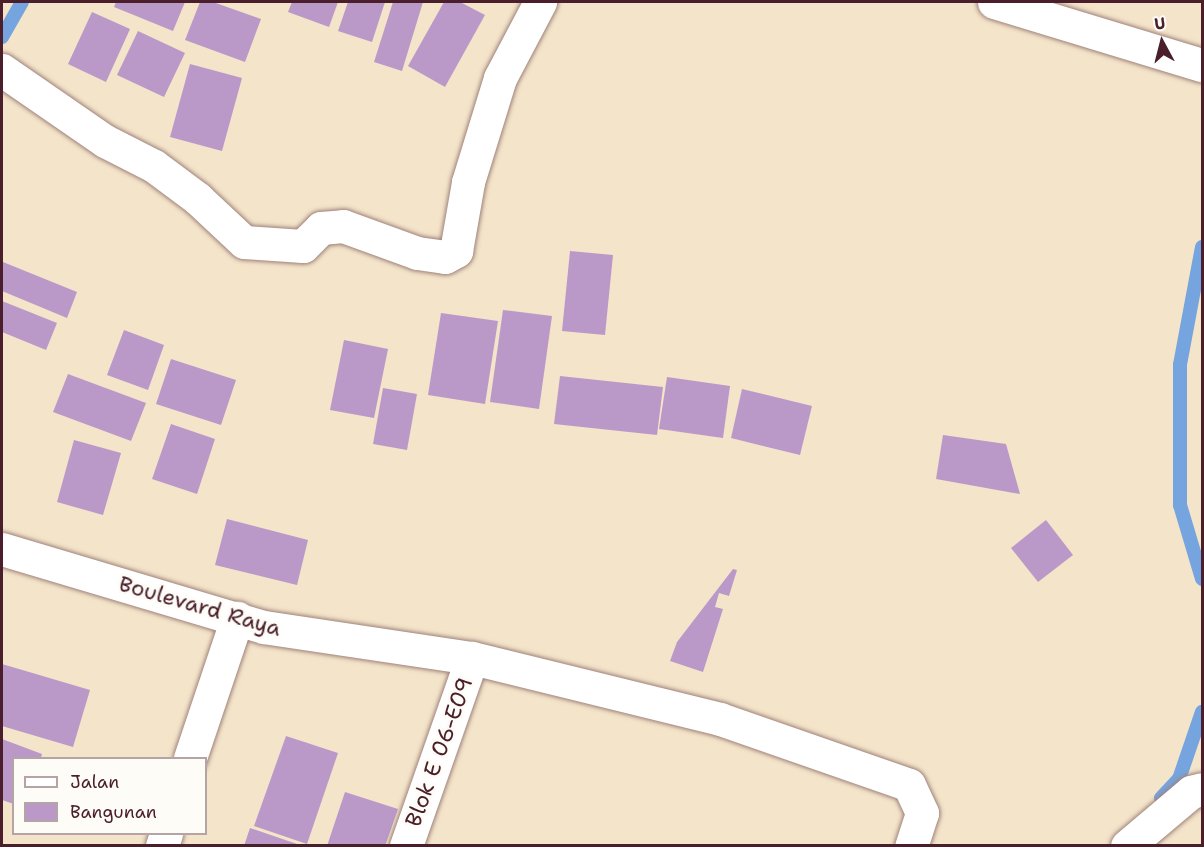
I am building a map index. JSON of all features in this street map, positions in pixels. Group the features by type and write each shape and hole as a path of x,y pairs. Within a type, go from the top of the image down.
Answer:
{"street":[{"path":"4,71 105,141 153,166 197,198 244,242 303,246 321,228 343,226 417,253 445,257 456,251 471,171 500,78 540,2"},
{"path":"994,2 1203,65"},
{"name":"Boulevard Raya","path":"2,549 264,627 472,658 720,719 909,785 921,803 922,819 911,846"},
{"path":"191,757 237,618"},
{"name":"Blok E 06-E09","path":"406,846 472,658"},
{"path":"1127,846 1191,792 1203,789"}],"building":[{"path":"116,2 185,2 173,31 114,7"},
{"path":"200,2 213,2 261,19 245,62 185,40"},
{"path":"292,2 338,2 329,27 288,12"},
{"path":"348,2 385,2 372,42 338,31"},
{"path":"393,2 423,2 402,71 374,62"},
{"path":"444,2 460,2 485,15 445,87 408,66"},
{"path":"92,12 130,29 106,82 68,64"},
{"path":"138,31 185,53 164,97 117,75"},
{"path":"190,64 242,78 222,151 170,137"},
{"path":"570,251 613,255 605,335 562,331"},
{"path":"3,262 77,292 67,318 2,291"},
{"path":"2,301 57,323 46,350 2,332"},
{"path":"503,310 552,316 539,409 490,402"},
{"path":"441,313 498,321 485,404 428,395"},
{"path":"124,330 164,345 148,390 107,375"},
{"path":"344,340 388,349 374,418 330,410"},
{"path":"171,359 236,380 221,425 156,404"},
{"path":"68,374 146,403 131,441 53,412"},
{"path":"560,376 663,387 657,435 554,424"},
{"path":"667,377 730,386 723,438 659,429"},
{"path":"383,388 417,394 407,450 373,444"},
{"path":"742,389 812,406 800,455 731,438"},
{"path":"171,424 215,439 197,494 152,479"},
{"path":"943,435 1006,444 1020,494 936,479"},
{"path":"74,440 121,453 103,515 57,502"},
{"path":"227,519 308,540 297,585 215,565"},
{"path":"1046,520 1073,555 1038,582 1011,548"},
{"path":"733,569 737,570 729,596 719,593 715,607 723,609 703,672 670,661 677,642"},
{"path":"2,664 90,690 73,747 2,726"},
{"path":"286,736 338,753 307,844 254,826"},
{"path":"2,739 42,754 41,757 12,757 12,803 2,800"},
{"path":"345,792 398,809 385,846 327,846"},
{"path":"250,828 300,845 300,846 244,846"}],"waterway":[{"path":"2,37 22,2"},
{"path":"1202,247 1180,365 1180,505 1202,579"},
{"path":"1161,798 1179,779 1202,712"}]}
